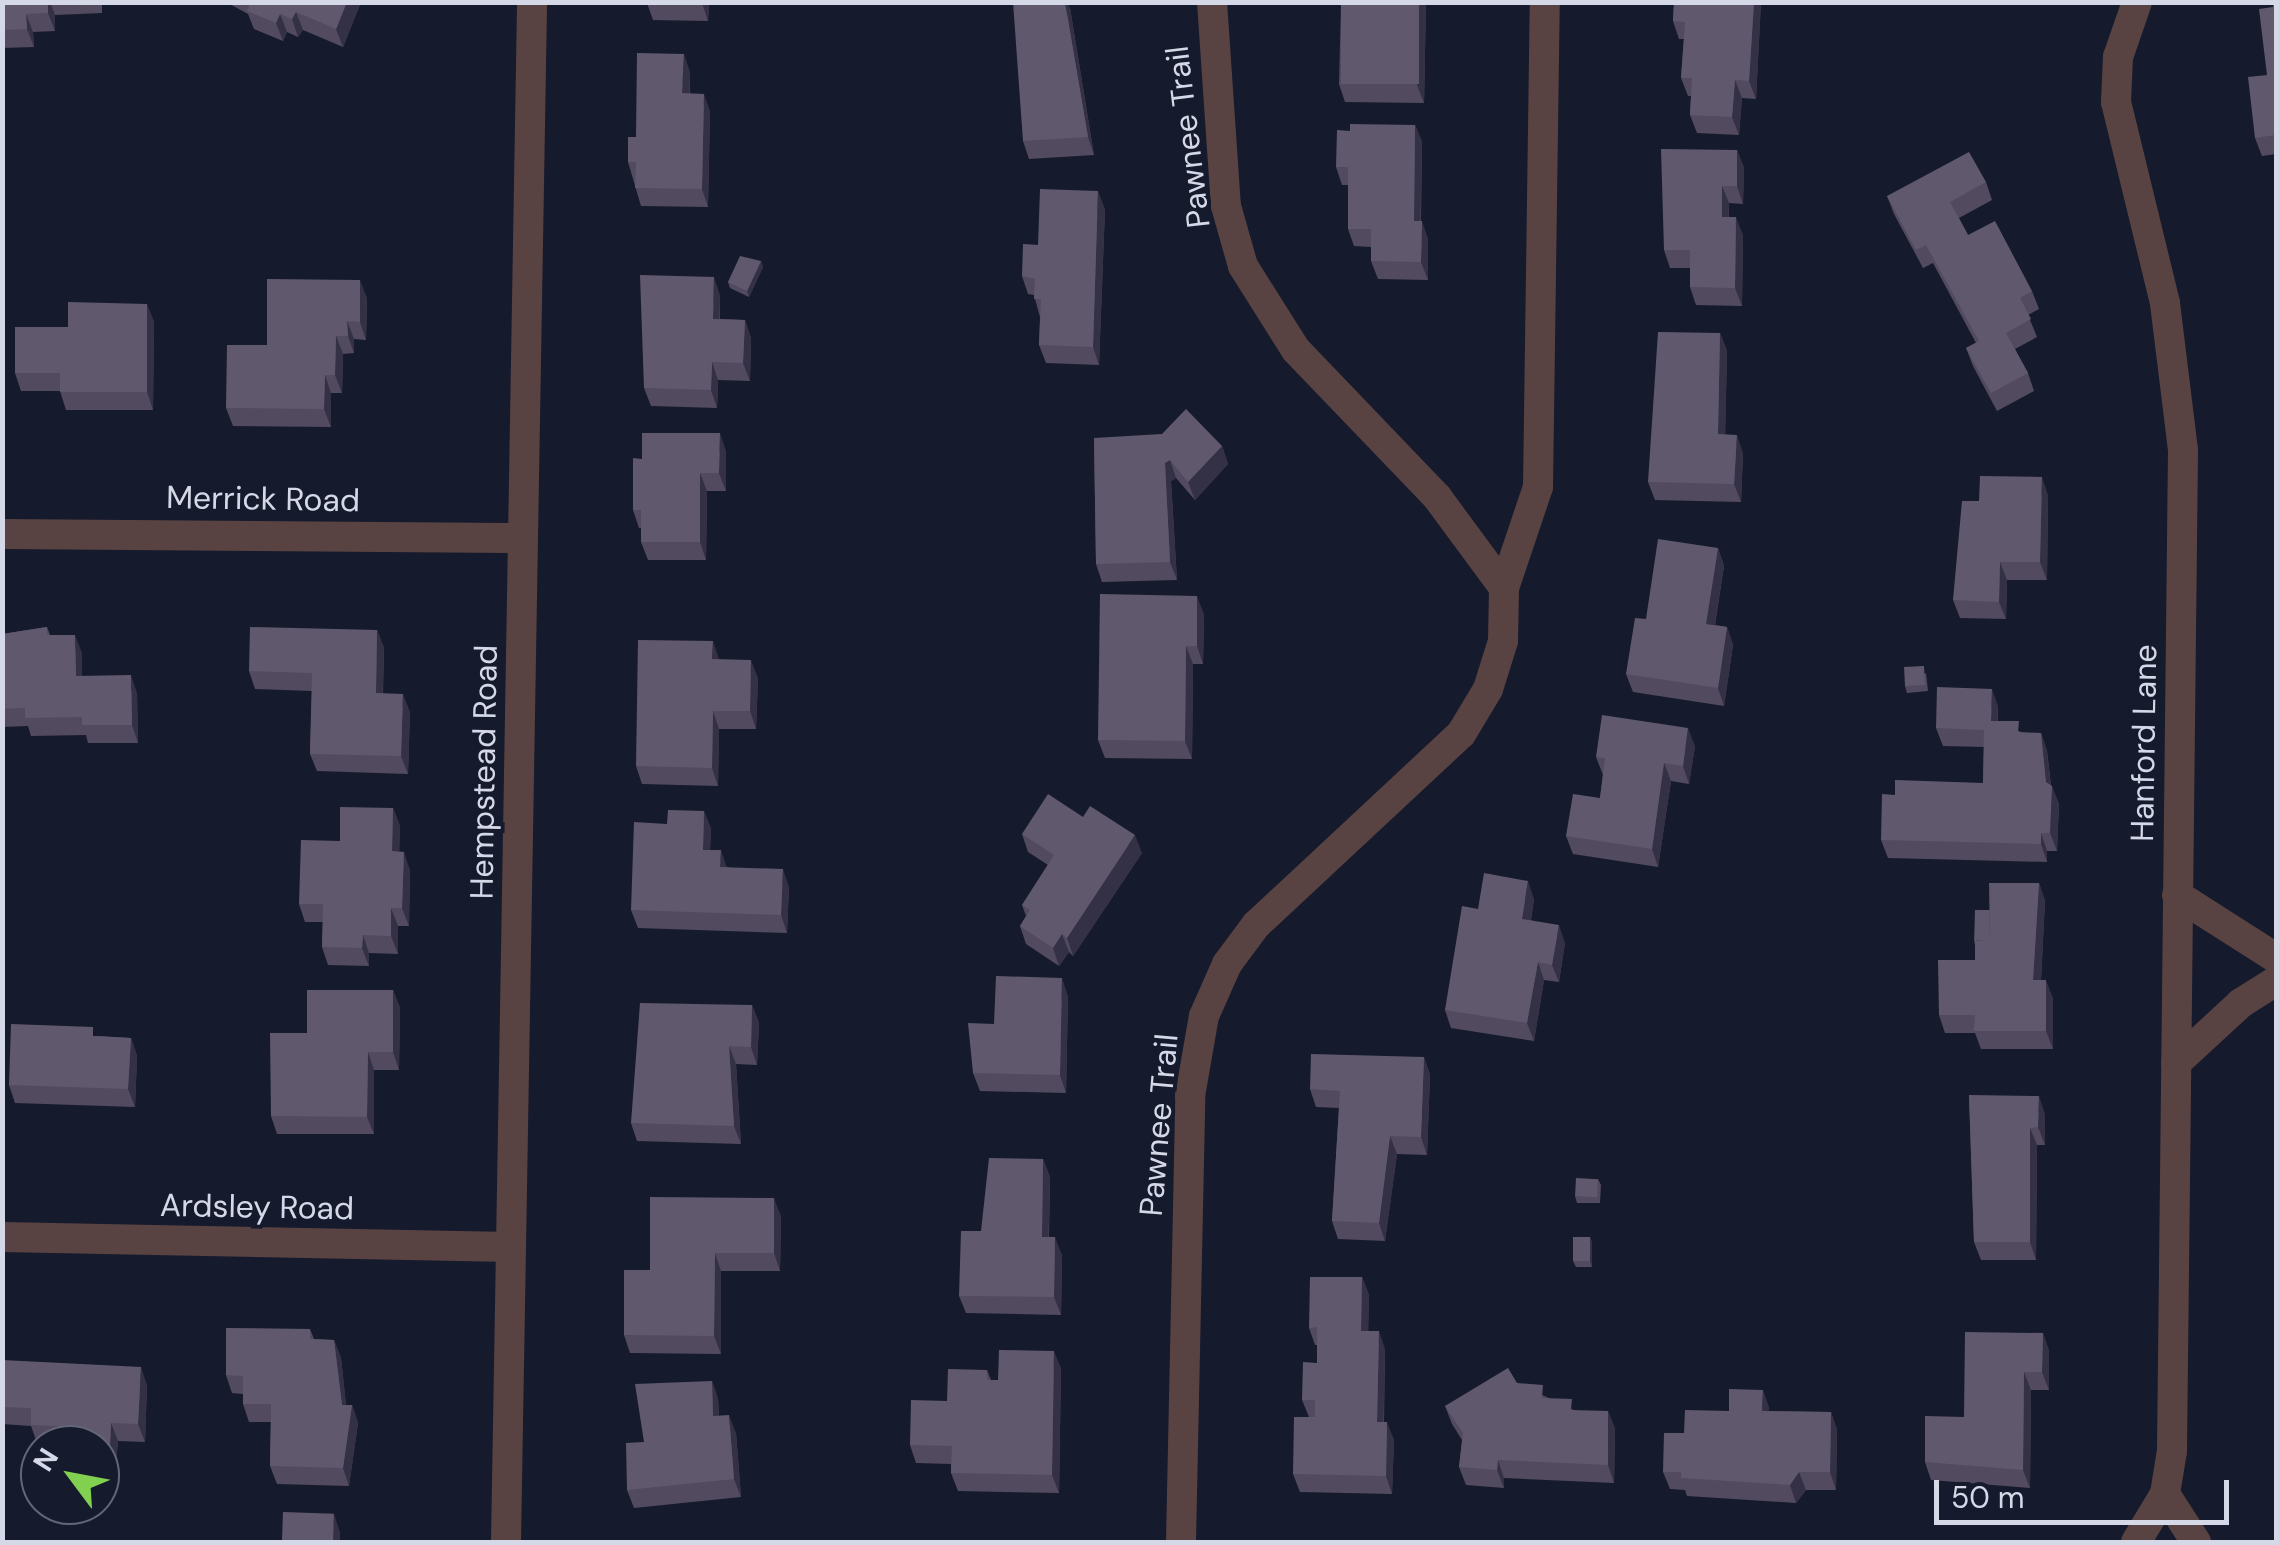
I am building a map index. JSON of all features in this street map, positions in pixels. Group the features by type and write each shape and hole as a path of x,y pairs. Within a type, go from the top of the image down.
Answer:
{"street":[{"name":"Hempstead Road","path":"506,1542 532,2"},
{"name":"Pawnee Trail","path":"1212,2 1226,206 1243,266 1296,350 1436,498 1504,588"},
{"name":"Pawnee Trail","path":"1181,1542 1190,1096 1204,1016 1227,964 1256,925 1461,734 1498,657 1504,588 1538,487 1546,2"},
{"name":"Hanford Lane","path":"2136,1542 2165,1494 2172,1451 2182,404 2165,303 2116,102 2118,57 2137,2"},
{"name":"Merrick Road","path":"2,534 523,538"},
{"path":"2178,895 2276,958"},
{"path":"2176,1063 2241,1003 2276,982"},
{"name":"Ardsley Road","path":"2,1238 511,1247"},
{"path":"2165,1494 2196,1542"}],"building":[{"path":"2,2 48,2 48,13 26,14 27,29 2,30"},
{"path":"251,2 347,2 336,29 296,12 292,19 280,14 276,23 247,11"},
{"path":"1013,2 1065,2 1088,137 1023,141"},
{"path":"1341,2 1419,2 1419,84 1341,84"},
{"path":"1674,2 1754,2 1749,81 1735,80 1732,117 1690,115 1692,78 1681,78 1685,22 1673,21"},
{"path":"2273,2 2276,135 2255,138 2248,77 2267,75 2259,9 2273,7"},
{"path":"637,53 684,54 682,93 704,94 702,189 635,188 636,162 628,162 628,137 636,137"},
{"path":"1350,124 1415,125 1414,221 1422,221 1421,262 1371,261 1371,229 1348,229 1348,167 1336,167 1337,130 1350,131"},
{"path":"1661,149 1737,150 1737,186 1722,186 1722,217 1736,217 1735,288 1690,287 1690,250 1664,250"},
{"path":"1969,152 1986,182 1950,202 1968,235 1995,221 2032,291 2020,298 2031,319 2006,333 2028,373 1991,393 1966,348 1979,341 1926,245 1916,250 1887,196"},
{"path":"1040,189 1098,191 1093,347 1039,345 1041,299 1034,299 1035,279 1022,276 1023,244 1038,245"},
{"path":"740,256 761,261 747,291 728,282"},
{"path":"640,275 714,277 713,319 745,320 743,363 712,362 711,390 644,388"},
{"path":"267,279 360,280 360,322 347,321 348,336 336,336 335,375 325,375 324,409 226,408 227,345 267,345"},
{"path":"68,302 147,304 147,392 60,392 60,373 15,373 15,327 68,327"},
{"path":"1658,332 1720,333 1718,434 1737,435 1734,484 1648,482"},
{"path":"1186,409 1222,446 1188,482 1170,460 1165,463 1170,562 1096,564 1094,438 1162,434"},
{"path":"642,433 720,433 719,473 700,473 700,542 641,542 641,510 633,510 633,458 642,459"},
{"path":"1980,476 2042,477 2040,562 2000,562 1999,602 1953,600 1962,501 1979,501"},
{"path":"1658,539 1718,548 1706,624 1727,627 1718,688 1626,674 1635,618 1646,619"},
{"path":"1100,594 1197,596 1197,646 1186,646 1185,741 1098,740"},
{"path":"47,627 47,635 75,635 76,676 131,675 132,725 82,725 82,717 25,718 25,708 2,709 2,634"},
{"path":"250,627 377,630 376,693 403,694 401,756 310,754 312,673 249,671"},
{"path":"638,640 713,641 712,659 751,660 750,711 713,711 712,768 636,766"},
{"path":"1924,666 1925,685 1905,686 1904,667"},
{"path":"1937,687 1992,689 1991,721 2019,721 2018,732 2041,733 2046,782 2052,786 2050,833 2041,833 2041,844 1881,840 1882,794 1895,795 1895,780 1983,783 1984,730 1936,728"},
{"path":"1602,715 1688,728 1683,766 1664,763 1652,849 1566,836 1573,794 1600,798 1605,758 1596,757"},
{"path":"1048,794 1083,817 1090,806 1135,835 1067,938 1062,934 1053,948 1020,926 1030,910 1022,905 1054,855 1022,834"},
{"path":"340,807 393,808 392,851 404,852 402,908 391,908 391,936 363,935 362,948 322,947 323,904 299,904 301,840 340,841"},
{"path":"668,810 704,811 703,850 721,850 720,867 783,869 781,915 631,910 634,822 667,824"},
{"path":"1484,873 1528,881 1522,919 1559,925 1552,965 1538,962 1527,1023 1445,1010 1462,906 1478,909"},
{"path":"1989,883 2039,883 2033,980 2046,980 2046,1031 1974,1031 1975,1015 1939,1015 1938,960 1975,960 1975,940 1990,941"},
{"path":"1975,910 1989,910 1990,941 1975,940 1974,945"},
{"path":"996,976 1062,978 1060,1075 973,1073 968,1023 994,1024"},
{"path":"307,990 393,990 393,1052 368,1052 367,1117 271,1116 270,1033 307,1033"},
{"path":"640,1003 752,1005 751,1047 729,1046 734,1126 631,1123"},
{"path":"11,1024 93,1027 93,1036 131,1038 128,1089 9,1085"},
{"path":"1311,1054 1424,1057 1421,1137 1390,1136 1379,1223 1332,1221 1340,1091 1310,1089"},
{"path":"1969,1095 2039,1096 2038,1127 2030,1128 2030,1242 1974,1242"},
{"path":"989,1158 1043,1159 1042,1237 1055,1237 1054,1297 959,1296 961,1231 981,1231"},
{"path":"1576,1178 1598,1179 1597,1197 1575,1196"},
{"path":"650,1197 774,1198 774,1253 715,1253 714,1336 624,1335 624,1270 650,1270"},
{"path":"1573,1237 1590,1237 1590,1261 1573,1261"},
{"path":"1310,1277 1362,1277 1361,1331 1379,1331 1377,1422 1387,1422 1386,1476 1293,1474 1294,1417 1315,1417 1315,1400 1302,1400 1303,1362 1317,1363 1317,1327 1309,1328"},
{"path":"226,1328 310,1329 310,1339 334,1340 342,1405 352,1405 343,1468 270,1466 271,1404 243,1404 243,1376 226,1375"},
{"path":"1965,1332 2043,1333 2042,1372 2024,1372 2023,1470 1925,1462 1925,1416 1964,1417"},
{"path":"999,1350 1054,1351 1052,1475 951,1473 952,1446 910,1445 911,1400 947,1401 948,1369 987,1370 987,1380 998,1380"},
{"path":"2,1360 141,1367 138,1424 31,1425 31,1408 2,1407"},
{"path":"1508,1368 1517,1383 1543,1385 1542,1398 1572,1399 1571,1410 1608,1411 1608,1465 1498,1460 1497,1470 1459,1467 1463,1433 1445,1406"},
{"path":"712,1381 713,1416 729,1415 734,1479 627,1490 626,1443 644,1442 635,1384"},
{"path":"1729,1389 1763,1390 1762,1411 1831,1412 1830,1472 1799,1472 1790,1485 1681,1478 1681,1472 1663,1472 1664,1433 1684,1433 1685,1410 1729,1411"},
{"path":"283,1512 334,1514 333,1542 282,1542"}]}
